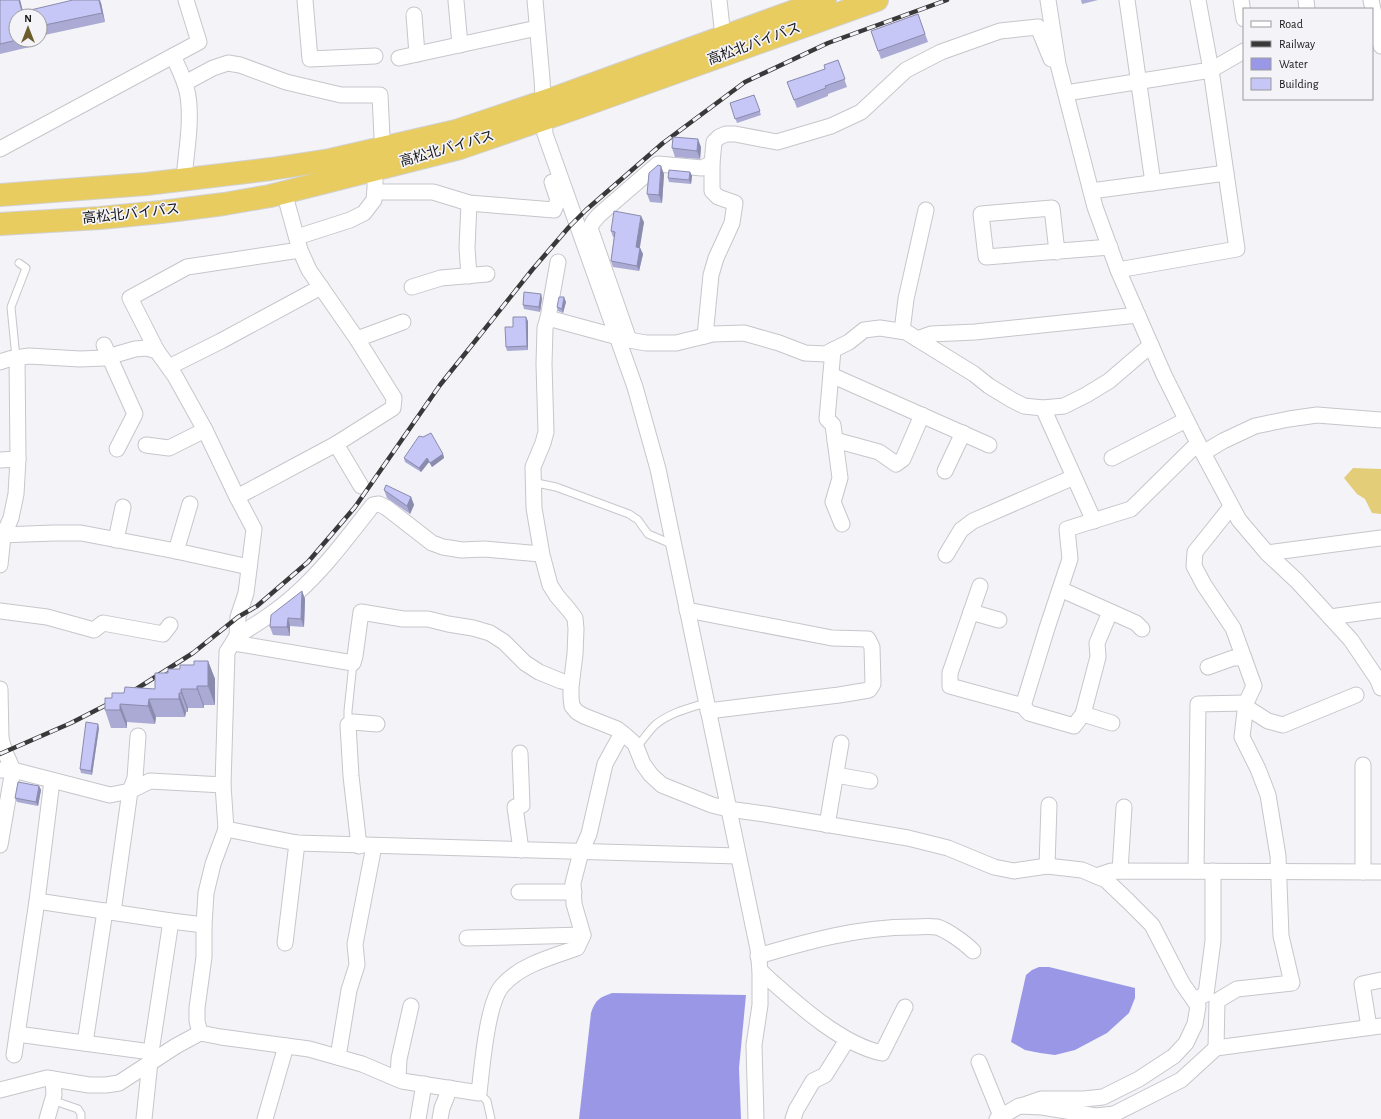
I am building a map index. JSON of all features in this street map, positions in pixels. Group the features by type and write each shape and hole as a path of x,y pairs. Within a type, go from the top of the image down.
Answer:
{"highway":[{"name":"高松北バイパス","path":"0,195 87,189 271,170 322,161 456,131 544,118 723,37 825,0"},
{"name":"高松北バイパス","path":"0,224 100,218 224,204 284,192 460,148 878,0"}],"street":[{"path":"0,149 199,42 186,0"},
{"path":"305,0 310,59 375,56"},
{"path":"375,192 433,192 470,203 554,210 558,200 544,156 542,142 544,118 535,0"},
{"path":"719,0 723,37"},
{"path":"1048,0 1058,64 1095,207 1118,270 1164,375 1239,520 1267,553 1297,581 1351,640 1380,683"},
{"path":"1127,0 1153,183"},
{"path":"1118,270 1238,249 1211,70 1198,0"},
{"path":"1241,0 1243,13"},
{"path":"456,1 460,45"},
{"path":"1373,10 1381,46"},
{"path":"414,14 416,54"},
{"path":"704,336 711,275 716,258 732,223 735,202 718,198 712,191 714,142 718,137 726,134 735,134 777,142 831,126 862,112 906,70 941,52 1000,31 1038,26 1051,60 1058,64"},
{"path":"399,58 537,28"},
{"path":"1066,93 1211,70 1243,52"},
{"path":"173,56 185,83 188,96 189,122 184,179"},
{"path":"185,83 213,68 228,63 240,65 286,82 341,95 380,95 382,137 385,147"},
{"path":"544,118 623,339"},
{"path":"712,163 702,168 658,164 599,216 590,228 623,339 658,469 758,956 760,971 760,1005 754,1045 756,1119"},
{"path":"235,639 238,616 246,593 254,529 205,430 175,376 157,351 130,298 187,267 298,244 358,217 364,213 374,200 375,169"},
{"path":"1091,191 1226,173"},
{"path":"237,497 336,444 393,408 394,398 357,338 309,270 298,244 284,192"},
{"path":"469,276 467,248 470,203"},
{"path":"1057,252 1052,208 981,214 986,257 1057,252 1110,247"},
{"path":"902,331 906,299 926,210"},
{"path":"558,262 545,328 544,364 546,432 533,467 532,482 534,508 541,554 550,585 575,618 575,654 571,683 571,697 572,706 577,712 617,729 635,744 643,764 651,775 662,785 706,803 728,809 908,838 948,848 994,868 1014,871 1047,866 1082,870 1106,880 1152,925 1182,983 1198,1006 1196,1024 1186,1043 1174,1056 1140,1079 1103,1097 1084,1099 1041,1099 1019,1106 999,1117 979,1062"},
{"path":"412,287 442,278 487,274"},
{"path":"169,367 221,341 321,287"},
{"path":"918,338 931,334 975,332 1138,315"},
{"path":"548,318 623,339 646,343 676,343 713,334 744,333 779,343 805,353 825,354 849,342 864,330 880,328 902,331 918,338 1012,400 1024,406 1043,408 1064,406 1086,395 1109,381 1151,345"},
{"path":"357,338 403,322"},
{"path":"107,351 147,348 157,351"},
{"path":"833,350 827,419 833,425 840,478 833,502 842,524"},
{"path":"0,362 17,357 29,356 80,359 104,358 107,351"},
{"path":"107,351 135,414 117,449"},
{"path":"0,566 2,536 11,518 16,494 18,459 17,357"},
{"path":"831,375 989,445"},
{"path":"1043,408 1094,521"},
{"path":"835,440 879,452 896,464 903,460 922,415"},
{"path":"1023,706 1070,559 1067,529 1131,510 1201,448 1222,441 1255,426 1317,415 1381,420"},
{"path":"1112,458 1186,420"},
{"path":"146,445 169,448 205,430"},
{"path":"945,471 963,433"},
{"path":"336,444 361,486"},
{"path":"0,460 18,459"},
{"path":"946,556 961,530 974,521 1074,477"},
{"path":"176,551 190,504"},
{"path":"200,1033 197,1021 197,1008 204,957 204,925 208,880 226,829 223,785 227,652 235,639 297,593 331,558 373,505 379,504 383,506 432,543 443,547 462,550 484,549 541,554"},
{"path":"116,540 123,507"},
{"path":"1216,1048 1217,1001 1237,989 1292,983 1281,936 1278,856 1268,795 1258,769 1242,737 1246,705 1254,686 1233,628 1204,585 1194,566 1195,552 1231,507"},
{"path":"2,536 81,533 176,551 249,567"},
{"path":"1267,553 1381,538"},
{"path":"980,586 950,673 950,686 1023,706 1029,712 1074,726 1083,714 1098,658 1097,643 1110,612"},
{"path":"1060,589 1136,623 1142,629"},
{"path":"687,610 832,638 868,638 872,647 873,684 869,690 839,695 707,707"},
{"path":"1330,617 1381,610"},
{"path":"0,611 47,617 94,630 103,623 166,635"},
{"path":"235,639 353,663 361,612 403,619 428,619 490,633 504,642 525,663 539,672 561,681 571,683"},
{"path":"971,612 999,620"},
{"path":"1208,667 1233,658 1244,658"},
{"path":"0,689 1,739 5,752 6,770 0,845"},
{"path":"1196,871 1198,704 1246,705 1268,721 1283,726 1356,695"},
{"path":"1083,714 1112,723"},
{"path":"359,846 351,776 348,725 353,722 377,724"},
{"path":"0,1090 47,1078 89,1085 119,1083 151,1057 200,1033 221,1038 309,1049 362,1064 398,1079 479,1092 489,1020 493,1004 501,987 516,974 538,961 577,948 583,936 574,904 574,883 581,852 589,834 605,764 622,733"},
{"path":"85,1043 130,791 134,778 138,736"},
{"path":"827,825 841,743"},
{"path":"520,752 522,805 515,807 520,850"},
{"path":"1363,766 1363,872"},
{"path":"6,770 110,795 130,791 150,781 223,785"},
{"path":"836,775 870,782"},
{"path":"14,1055 37,901 52,780"},
{"path":"1047,866 1050,805"},
{"path":"1120,871 1124,807"},
{"path":"226,829 297,843 738,856"},
{"path":"284,943 297,843"},
{"path":"338,1057 349,990 358,965 355,944 374,846"},
{"path":"1096,876 1111,871 1381,872"},
{"path":"1194,1000 1206,994 1213,941 1213,871"},
{"path":"519,892 574,892"},
{"path":"37,901 204,925"},
{"path":"144,1119 151,1057 171,921"},
{"path":"758,956 814,940 873,929 902,927 937,927 962,941 973,950"},
{"path":"467,938 583,936"},
{"path":"760,971 804,1009 848,1040 870,1050 882,1053 905,1007"},
{"path":"1022,1106 1045,1113 1096,1116 1114,1114 1181,1080 1216,1048 1375,1026 1362,984 1381,980"},
{"path":"398,1079 399,1059 411,1006"},
{"path":"17,1034 85,1043 151,1057"},
{"path":"792,1119 813,1081 825,1075 848,1040"},
{"path":"265,1119 286,1046"},
{"path":"47,1119 54,1095 53,1079"},
{"path":"418,1119 424,1084"},
{"path":"440,1119 440,1115 450,1088"}],"lane":[{"path":"17,357 11,307 26,268 19,263"},
{"path":"532,482 556,487 628,514 638,520 648,534 674,545"},
{"path":"348,725 353,663"},
{"path":"637,747 655,725 686,709 707,707"},
{"path":"479,1092 487,1101 491,1119"},
{"path":"52,1100 78,1109 81,1114 81,1119"}],"shaded area":[{"path":"1353,468 1381,469 1381,514 1372,513 1365,499 1357,494 1344,478"}],"water":[{"path":"1039,967 1049,967 1135,988 1135,998 1129,1013 1107,1033 1075,1050 1055,1055 1025,1050 1011,1042 1026,975"},
{"path":"612,993 746,995 739,1068 741,1119 579,1119 591,1013 598,1000"}],"building":[{"path":"0,0 19,0 21,8 8,8 8,42 0,44"},
{"path":"73,0 99,0 102,13 48,24 48,8 39,8"},
{"path":"918,14 925,34 878,51 871,31"},
{"path":"838,60 845,79 794,100 787,82 825,69 824,65"},
{"path":"754,95 760,111 735,119 730,103"},
{"path":"673,137 698,139 697,151 672,148"},
{"path":"658,165 661,166 659,195 647,194 649,173"},
{"path":"669,170 690,172 689,180 668,178"},
{"path":"614,211 641,216 636,247 640,248 637,266 611,261 615,232 611,231"},
{"path":"524,292 541,294 539,307 523,305"},
{"path":"559,297 564,297 562,309 557,307"},
{"path":"513,317 526,317 527,346 506,347 505,327 513,327"},
{"path":"431,433 443,454 430,463 427,458 419,468 404,458 419,436 423,437"},
{"path":"386,485 411,497 407,506 384,490"},
{"path":"302,591 301,619 288,618 287,627 270,627 271,615"},
{"path":"194,661 208,661 208,686 197,686 197,689 181,689 179,699 149,699 148,706 120,704 120,710 105,710 105,698 112,698 112,693 124,693 125,687 155,689 155,673 168,673 168,669 180,669 180,665 194,665"},
{"path":"86,722 98,724 91,771 80,769"},
{"path":"18,782 39,786 36,802 15,798"}],"railway":[{"path":"130,693 193,653 238,617 257,606 308,562 355,507 440,385 532,270 569,227 586,210 663,143 745,82 828,43 947,0"},
{"path":"0,754 71,723 114,701"}]}
